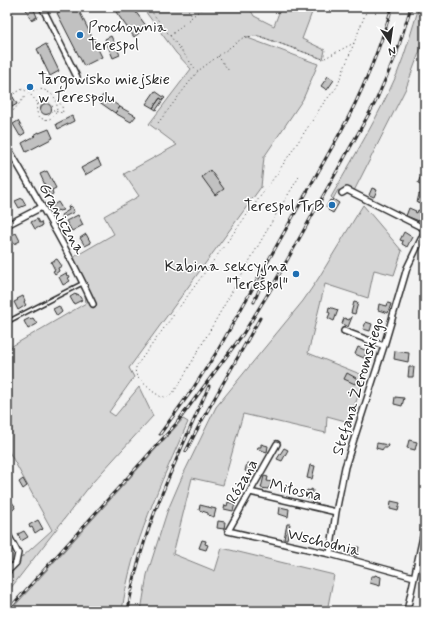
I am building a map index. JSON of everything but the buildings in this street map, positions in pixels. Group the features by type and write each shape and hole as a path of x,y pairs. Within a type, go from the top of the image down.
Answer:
{"street":[{"path":"42,7 77,77"},
{"name":"Graniczna","path":"7,146 83,282 93,304"},
{"path":"342,193 347,190 425,230"},
{"path":"7,225 42,207"},
{"name":"Stefana Żeromskiego","path":"330,554 336,512 345,467 384,346 407,268 425,230"},
{"path":"344,331 384,346"},
{"name":"Różana","path":"228,531 277,444"},
{"name":"Miłosna","path":"250,492 336,512"},
{"path":"407,611 425,527"},
{"name":"Wschodnia","path":"228,531 330,554 414,577"},
{"path":"7,533 18,552 16,563 7,572"}],"lane":[{"path":"7,322 83,282"}],"path":[{"path":"148,7 198,71"},
{"path":"186,7 193,16"},
{"path":"170,36 204,7"},
{"path":"299,177 173,393 168,397 161,396 152,391 137,377 135,370 137,365 276,175 322,105 337,87 368,7"},
{"path":"158,123 198,71 244,37 259,36 323,59 354,43"},
{"path":"218,56 229,71"},
{"path":"7,97 23,89 29,93 38,104"},
{"path":"7,113 14,110 25,95 39,89 46,90 53,95 57,105 55,114 51,118 42,118 37,113 36,108 38,104"},
{"path":"38,104 48,102 52,105 54,111 63,113 62,106 59,101 55,99"}],"shaded area":[{"path":"142,7 249,7 254,16 274,26 281,7 314,7 302,39 325,50 323,59 259,36 245,37 318,64 303,99 264,157 261,187 129,368 134,377 109,412 115,416 139,387 153,416 92,483 7,593 7,567 21,558 52,530 7,448 7,349 86,303 83,283 74,257 114,234 104,216 139,196 124,174 177,145 149,124 191,69 176,53"},
{"path":"419,7 425,7 425,37 406,88 354,191 344,187 342,191 338,190 333,199 331,197 390,90 406,49"},
{"path":"363,205 402,251 394,275 374,270 368,298 325,284 308,353 365,376 349,422 327,416 326,433 243,414 223,485 192,478 173,554 215,571 222,548 334,575 327,611 141,611 147,575 167,512 182,477 216,407 303,301"},
{"path":"183,419 188,422 148,515 132,562 122,611 10,611"}],"railway":[{"path":"160,434 192,390 218,350 340,133 356,103 369,72 392,7"},
{"path":"7,611 176,424 243,334 271,289 375,103 396,55 411,7"},
{"path":"254,302 265,276"},
{"path":"186,451 260,318"},
{"path":"128,611 141,552 150,524 172,468 209,386"}],"place":[{"name":"Prochownia Terespol","path":"80,35"},
{"name":"Targowisko miejskie w Terespolu","path":"30,87"},
{"name":"Terespol TrB","path":"332,205"},
{"name":"Kabina sekcyjna \"Terespol\"","path":"296,274"}]}
